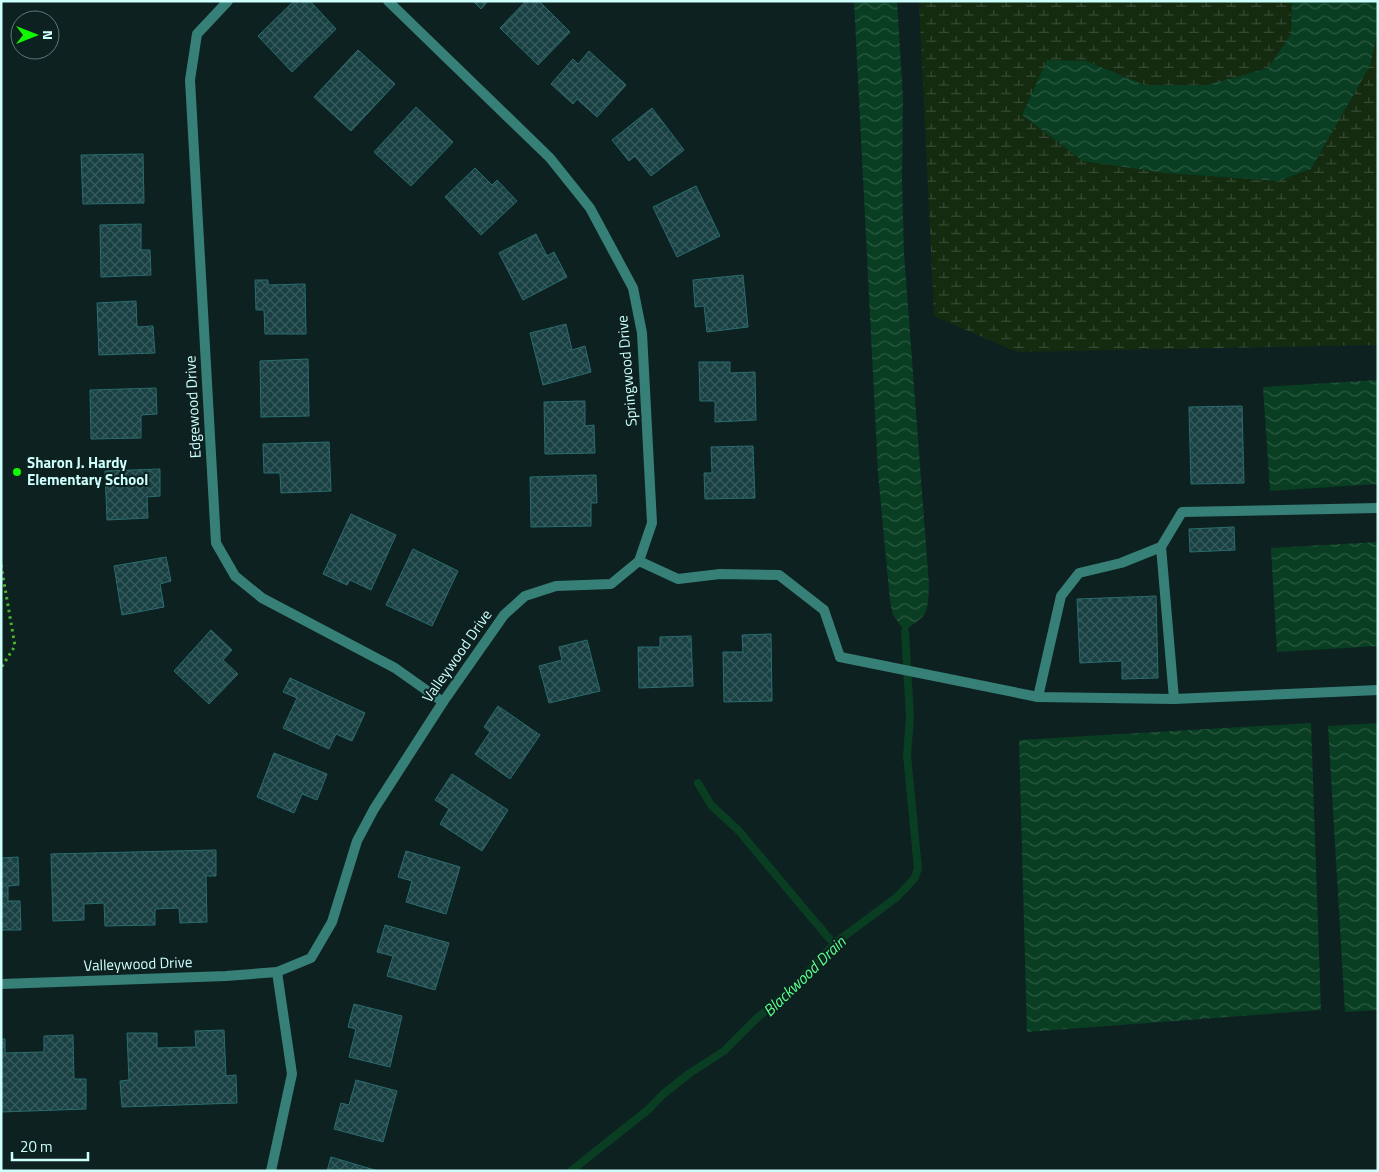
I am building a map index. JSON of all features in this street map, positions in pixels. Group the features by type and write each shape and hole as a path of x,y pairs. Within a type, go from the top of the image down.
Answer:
{"street":[{"name":"Edgewood Drive","path":"228,1 198,34 190,80 216,543 235,576 262,598 395,668 443,702"},
{"name":"Springwood Drive","path":"388,1 550,158 590,208 633,288 642,333 652,523 639,560"},
{"path":"1174,699 1161,547 1182,512 1378,508"},
{"path":"1038,697 1061,596 1079,573 1121,563 1161,547"},
{"name":"Valleywood Drive","path":"1,984 226,976 277,972 311,958 332,922 357,841 374,809 443,702 504,615 524,596 556,586 611,584 639,560"},
{"path":"639,560 678,579 720,574 779,575 824,610 840,657 1038,697 1174,699 1378,690"},
{"path":"271,1171 292,1074 277,972"}],"path":[{"path":"1,565 15,646 1,668"}],"green space":[{"path":"919,1 1292,1 1291,34 1268,68 1207,85 1145,85 1086,61 1165,173 1278,181 1311,169 1370,66 1378,30 1378,345 1017,352 934,316"}],"water":[{"path":"854,1 897,1 903,98 902,178 904,253 929,585 926,612 905,632 893,615 890,601 878,473"},
{"path":"1292,1 1378,1 1378,30 1370,66 1311,169 1278,181 1165,173 1083,161 1022,115 1047,60 1086,61 1145,85 1207,85 1268,68 1291,34"},
{"path":"1378,380 1378,484 1270,491 1263,387"},
{"path":"1378,542 1378,646 1277,652 1271,548"},
{"path":"1311,723 1321,1010 1027,1032 1019,740"},
{"path":"1378,723 1378,1010 1345,1012 1328,726"}],"building":[{"path":"294,1 310,1 336,29 292,72 258,36"},
{"path":"473,1 488,1 481,9"},
{"path":"526,1 539,1 570,32 538,65 500,28"},
{"path":"358,50 395,84 351,131 314,97"},
{"path":"589,51 626,85 597,117 577,99 573,104 551,84 573,59 578,64"},
{"path":"416,107 453,142 411,186 374,152"},
{"path":"652,108 684,150 651,176 635,156 629,161 612,140"},
{"path":"143,154 144,203 83,204 81,155"},
{"path":"475,168 492,185 497,180 517,201 481,235 445,197"},
{"path":"696,186 720,236 677,257 653,207"},
{"path":"141,224 141,250 150,250 151,275 101,277 100,225"},
{"path":"536,234 547,256 554,252 567,277 523,300 499,253"},
{"path":"743,275 748,327 707,332 704,306 695,307 693,280"},
{"path":"255,280 268,280 268,285 305,284 306,334 265,334 264,310 256,310"},
{"path":"136,301 137,327 153,326 155,353 99,355 97,303"},
{"path":"566,324 572,350 585,346 591,372 543,385 530,333"},
{"path":"308,359 309,416 261,417 260,361"},
{"path":"699,362 730,362 730,373 755,372 756,420 715,422 715,401 700,401"},
{"path":"156,388 157,414 141,415 141,438 91,439 90,390"},
{"path":"585,401 585,426 594,425 595,453 545,454 544,402"},
{"path":"1242,406 1244,483 1191,484 1189,407"},
{"path":"329,442 331,491 281,493 280,473 264,473 263,444"},
{"path":"753,446 755,498 705,499 704,473 712,473 711,447"},
{"path":"160,469 160,496 147,497 148,518 107,520 105,471"},
{"path":"596,475 597,503 591,503 591,526 531,527 530,477"},
{"path":"351,514 396,535 371,590 350,580 347,585 323,574"},
{"path":"1234,527 1235,550 1190,552 1189,529"},
{"path":"413,549 458,571 432,626 386,605"},
{"path":"166,557 171,581 160,584 164,607 122,615 114,566"},
{"path":"1156,596 1158,678 1122,679 1122,661 1080,663 1077,599"},
{"path":"211,630 232,650 223,660 238,674 209,704 174,671"},
{"path":"771,634 772,701 724,702 723,652 743,652 742,635"},
{"path":"691,636 693,686 639,688 638,647 660,647 660,637"},
{"path":"587,640 600,691 549,703 539,666 562,660 559,647"},
{"path":"290,678 365,713 352,741 336,734 329,749 283,728 297,698 283,692"},
{"path":"498,706 540,735 510,779 475,754 490,732 484,727"},
{"path":"274,753 327,774 317,800 302,794 294,813 257,797"},
{"path":"452,774 508,810 482,851 440,824 449,809 435,800"},
{"path":"216,850 216,876 206,876 207,922 180,923 179,908 155,909 155,925 105,926 104,903 84,904 84,920 53,921 51,854"},
{"path":"406,851 460,867 446,914 406,902 412,881 398,877"},
{"path":"18,857 19,885 8,886 8,901 20,901 21,930 1,930 1,858"},
{"path":"385,925 449,943 435,990 387,976 393,956 377,952"},
{"path":"354,1004 402,1016 390,1067 349,1057 356,1029 348,1027"},
{"path":"224,1030 226,1076 236,1075 237,1103 122,1107 120,1081 129,1080 127,1033 157,1033 157,1048 196,1047 195,1031"},
{"path":"73,1035 74,1079 86,1079 86,1109 1,1112 1,1039 5,1039 5,1053 44,1052 44,1036"},
{"path":"356,1080 397,1091 383,1142 334,1129 341,1103 349,1105"},
{"path":"331,1157 378,1171 327,1171"}],"waterway":[{"name":"Blackwood Drain","path":"571,1171 649,1109 662,1095 690,1073 724,1051 757,1018 795,986 835,943 897,897 914,879 918,869 907,755 910,717 905,632"},
{"path":"698,783 711,805 739,831 827,936 835,943"}],"place":[{"name":"Sharon J. Hardy Elementary School","path":"17,472"}]}
